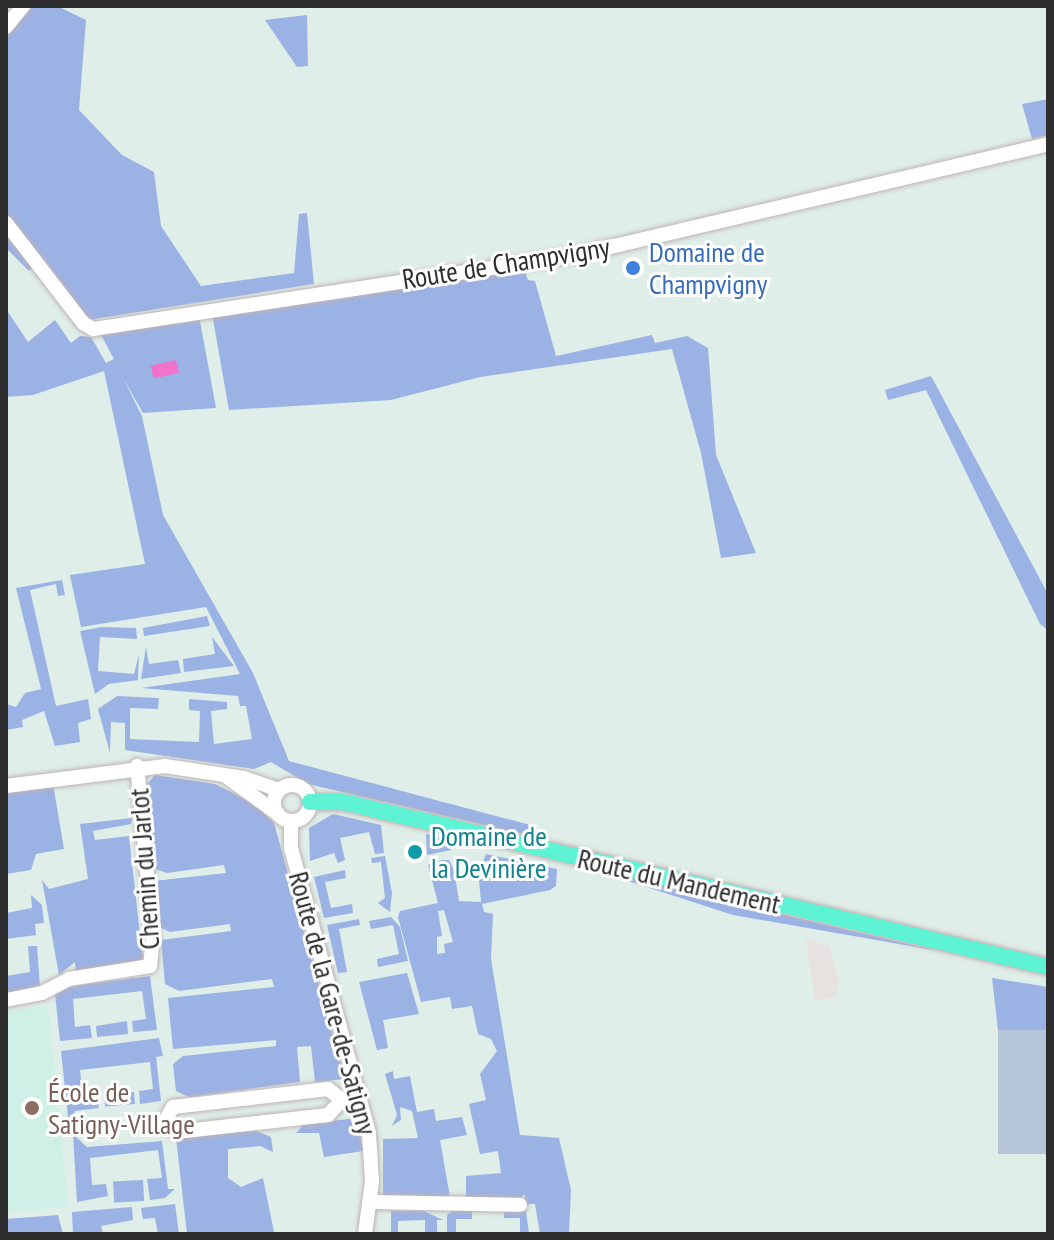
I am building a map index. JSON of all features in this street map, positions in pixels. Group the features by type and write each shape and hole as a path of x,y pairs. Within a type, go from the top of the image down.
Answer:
{"main road":[{"name":"Route du Mandement","path":"310,802 343,802 1048,967"}],"street":[{"path":"6,27 23,6"},
{"name":"Route de Champvigny","path":"6,223 83,323 93,329 576,255 1048,144"},
{"path":"6,786 137,766 227,776 278,790 298,785 310,802 304,816 284,817 227,776"},
{"name":"Chemin du Jarlot","path":"6,1000 42,993 69,979 150,966 153,937 137,766"},
{"path":"278,790 274,800 284,817"},
{"name":"Route de la Gare-de-Satigny","path":"284,817 362,1097 372,1161 365,1234"},
{"path":"342,1100 333,1090 311,1090 173,1107 166,1119 176,1132 334,1113 342,1100 362,1097"},
{"path":"311,1090 308,1102 315,1116"},
{"path":"369,1202 520,1205"}],"shaded area":[{"path":"33,6 57,6 86,20 79,110 122,155 154,172 161,226 201,286 294,273 299,214 307,213 314,284 88,320 6,213 6,37"},
{"path":"307,15 308,66 297,67 265,20"},
{"path":"1048,99 1048,135 1032,139 1022,104"},
{"path":"9,234 32,268 29,271 6,248"},
{"path":"524,268 528,280 535,281 556,356 652,335 655,343 687,336 708,348 716,455 756,553 721,558 701,453 672,349 480,377 391,400 229,410 212,314"},
{"path":"6,309 28,342 55,320 71,343 80,336 91,337 106,363 114,359 100,333 199,316 216,408 143,413 123,378 142,416 163,515 253,673 289,761 534,826 531,836 308,784 271,762 254,769 125,750 125,723 111,722 110,753 98,709 117,696 159,698 158,709 130,708 130,739 199,742 200,711 189,710 189,699 227,702 227,709 211,711 214,744 252,739 246,706 240,706 238,696 141,688 240,674 206,607 81,627 70,575 145,564 104,371 33,395 6,397"},
{"path":"176,360 179,373 154,379 151,366"},
{"path":"931,376 1048,594 1048,630 1040,624 926,390 888,400 885,390"},
{"path":"62,580 65,595 58,596 56,584 30,590 56,706 88,699 91,719 78,723 80,742 55,746 44,711 22,720 23,727 6,730 6,704 16,707 25,693 41,689 16,588"},
{"path":"207,616 210,626 144,636 143,628"},
{"path":"102,627 136,628 137,639 100,637 98,671 134,674 139,654 138,680 109,684 95,694 80,631"},
{"path":"212,637 234,666 184,672 183,659 215,654"},
{"path":"146,647 149,664 178,660 181,673 141,679"},
{"path":"155,775 215,784 253,803 274,823 345,1079 315,1082 311,1046 297,1047 300,1082 189,1097 176,1091 173,1064 183,1056 276,1046 276,1040 173,1049 168,998 274,987 272,979 179,991 165,984 161,940 231,931 230,924 170,932 157,926 154,881 226,873 224,865 167,873 152,868 150,834 155,832 147,784"},
{"path":"53,784 64,849 36,854 31,870 6,874 6,794"},
{"path":"333,814 381,825 384,853 375,854 369,832 340,838 345,860 338,863 334,853 310,861 309,828"},
{"path":"132,818 131,824 93,831 95,840 129,836 143,961 76,974 75,962 59,975 42,880 49,889 88,879 80,824"},
{"path":"426,834 453,841 451,850 427,855"},
{"path":"486,854 557,869 556,886 550,890 482,904 484,912 493,914 491,959 520,1135 559,1138 571,1190 569,1234 540,1234 535,1204 524,1204 525,1194 517,1202 466,1198 466,1176 501,1173 498,1151 480,1154 469,1104 486,1100 480,1074 497,1051 491,1039 478,1034 472,1006 452,1009 450,997 421,1002 398,917 400,911 438,903 428,865 442,860 449,860 454,870 459,901 481,902 478,870 471,867 473,862 482,865","holes":["444,910 453,942 444,944 445,953 437,954 437,937 442,936 438,911"]},
{"path":"385,856 392,893 390,912 378,903 385,898 381,862 372,863 371,858"},
{"path":"582,866 793,917 939,951 733,915"},
{"path":"345,870 346,878 325,882 331,908 352,904 353,913 324,918 314,877"},
{"path":"31,895 42,905 44,923 35,924 36,935 6,939 6,913 32,908"},
{"path":"391,917 400,927 408,961 378,967 377,959 399,954 393,925 371,929 369,921"},
{"path":"359,919 360,925 339,929 347,972 338,973 327,925"},
{"path":"806,939 830,947 839,983 834,998 815,1000"},
{"path":"28,946 37,946 40,987 6,993 6,976 30,972"},
{"path":"407,973 419,1014 383,1020 388,1048 377,1050 359,982"},
{"path":"150,976 157,1030 133,1032 132,1021 146,1019 142,991 73,999 75,1027 90,1025 92,1038 60,1041 55,994 71,986"},
{"path":"992,978 1048,987 1048,1030 998,1030"},
{"name":"École de Satigny-Village","path":"48,1006 68,1206 6,1213 6,1011"},
{"path":"127,1021 128,1034 97,1037 96,1026"},
{"path":"998,1030 1048,1030 1048,1154 998,1154"},
{"path":"159,1038 163,1056 156,1057 161,1101 140,1104 139,1091 153,1089 150,1062 80,1070 83,1097 97,1096 99,1108 75,1111 69,1126 61,1051"},
{"path":"393,1071 394,1079 410,1076 417,1112 434,1109 436,1121 462,1117 467,1135 440,1140 450,1197 383,1196 383,1139 418,1138 412,1111 400,1107 401,1120 392,1126 397,1115 385,1074"},
{"path":"134,1092 135,1104 105,1107 104,1095"},
{"path":"357,1118 363,1151 324,1157 319,1133 296,1133 304,1124"},
{"path":"254,1130 271,1137 273,1152 260,1146 228,1149 228,1178 241,1187 263,1178 274,1232 187,1234 176,1138"},
{"path":"73,1134 87,1147 162,1141 168,1189 175,1189 165,1198 150,1200 147,1179 162,1178 158,1150 90,1158 92,1185 106,1184 108,1196 77,1202"},
{"path":"143,1180 144,1201 114,1203 113,1182"},
{"path":"175,1204 179,1234 158,1234 155,1218 143,1219 141,1208"},
{"path":"132,1207 133,1220 101,1226 103,1234 73,1234 72,1212"},
{"path":"453,1210 472,1211 472,1219 456,1219 456,1234 447,1234 447,1215"},
{"path":"504,1210 526,1211 529,1234 520,1234 520,1218 504,1218"},
{"path":"391,1211 424,1211 443,1220 437,1220 437,1234 425,1234 425,1220 398,1221 398,1234 391,1234"},
{"path":"58,1215 63,1234 6,1234 6,1219"}],"place":[{"name":"Domaine de Champvigny","path":"633,268"},
{"name":"Domaine de la Devinière","path":"415,852"},
{"name":"École de Satigny-Village","path":"32,1108"}]}
